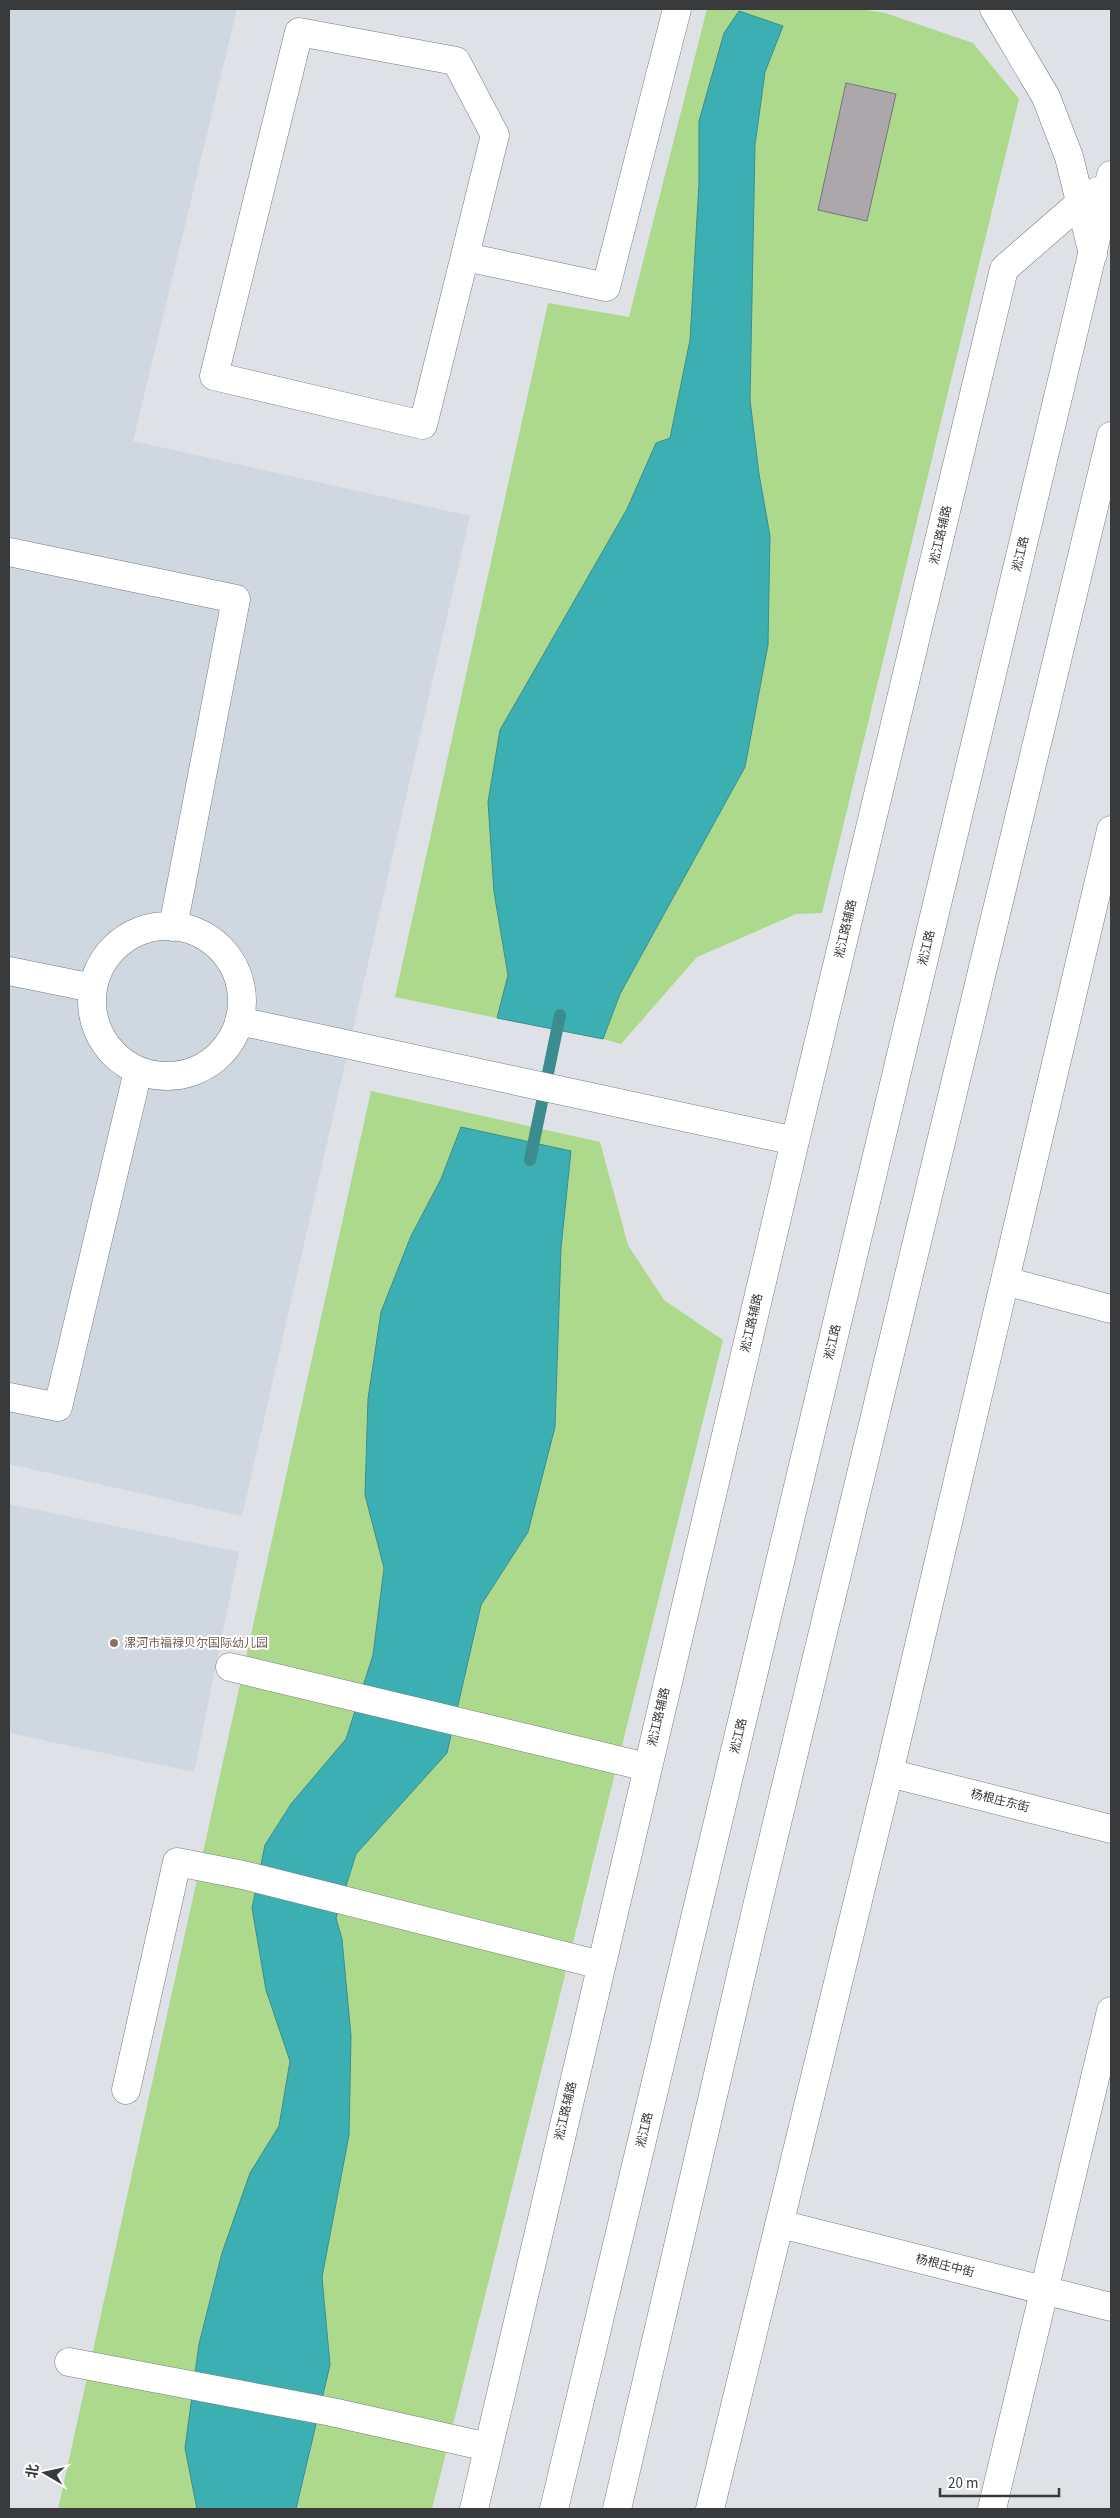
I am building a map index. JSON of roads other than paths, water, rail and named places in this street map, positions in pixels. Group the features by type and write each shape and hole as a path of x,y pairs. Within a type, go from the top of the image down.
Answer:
{"street":[{"path":"466,257 606,287 677,9"},
{"path":"994,9 1046,96 1069,157 1093,254"},
{"path":"299,32 456,61 495,135 466,257 423,425 214,376 299,32"},
{"name":"淞江路辅路","path":"474,2509 795,1141 1004,269 1080,202 1110,179"},
{"name":"淞江路","path":"554,2509 1110,179"},
{"path":"617,2509 762,1883 1111,436"},
{"path":"9,552 236,599 173,926"},
{"path":"710,2509 889,1773 1110,840"},
{"path":"160,926 183,928 206,936 224,953 237,973 242,997 240,1021 228,1044 211,1062 188,1073 162,1077 138,1071 117,1058 101,1037 93,1014 93,988 101,965 116,946 136,932 160,926"},
{"path":"9,971 93,988"},
{"path":"240,1021 795,1141"},
{"path":"9,1397 58,1407 138,1071"},
{"path":"1005,1281 1111,1309"},
{"path":"230,1667 647,1767"},
{"name":"杨根庄东街","path":"889,1773 1111,1829"},
{"path":"126,2090 177,1862 243,1875 601,1965"},
{"path":"992,2509 1111,2011"},
{"name":"杨根庄中街","path":"780,2224 1111,2306"},
{"path":"69,2362 332,2412 488,2447"}],"water":[{"path":"739,11 783,26 765,72 755,145 750,400 759,474 770,536 768,645 745,767 620,994 603,1039 497,1018 508,975 494,892 488,802 500,730 627,509 656,443 670,438 690,340 699,183 699,121 724,33"},
{"path":"461,1127 571,1151 561,1248 555,1427 528,1532 481,1605 447,1753 356,1854 336,1918 342,1939 351,2036 349,2135 322,2277 330,2365 296,2509 197,2509 185,2448 199,2344 222,2253 250,2173 279,2126 290,2061 266,1990 252,1908 265,1845 291,1804 346,1739 373,1655 384,1568 365,1495 368,1399 381,1312 411,1236 441,1179"}],"waterway":[{"path":"530,1160 560,1015"}],"place":[{"name":"漯河市福禄贝尔国际幼儿园","path":"114,1643"}]}
